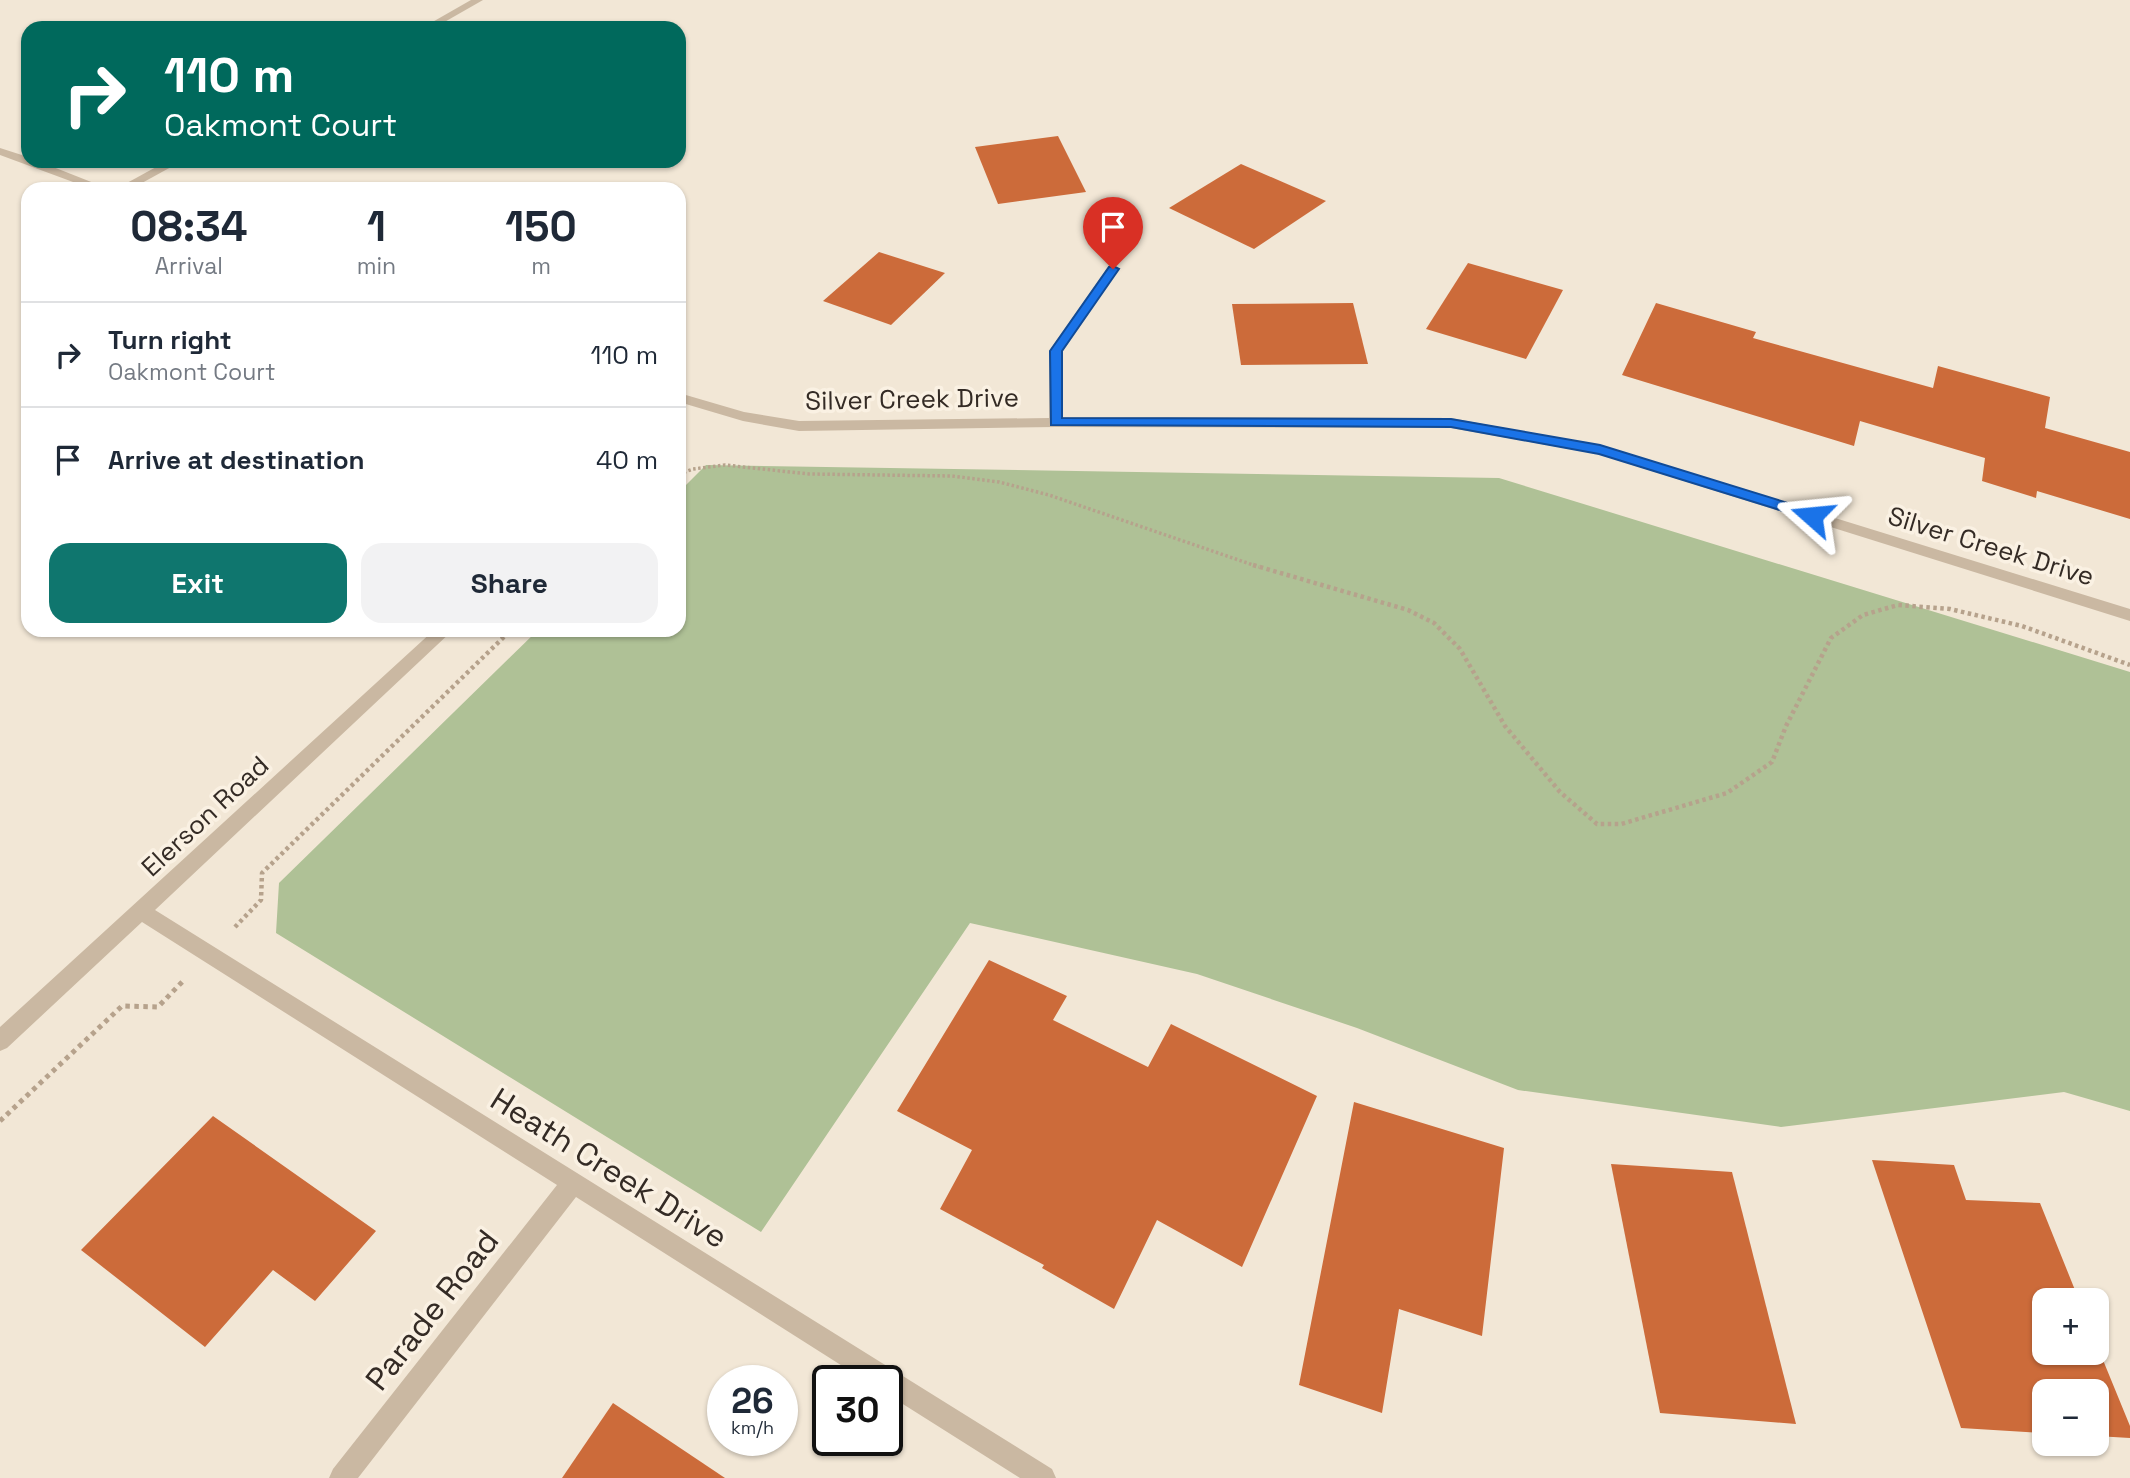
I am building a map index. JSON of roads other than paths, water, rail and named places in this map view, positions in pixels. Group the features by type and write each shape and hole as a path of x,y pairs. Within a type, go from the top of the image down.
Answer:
{"street":[{"path":"440,21 478,0"},
{"path":"0,151 21,159"},
{"path":"46,168 84,182"},
{"path":"136,182 162,168"},
{"path":"1056,422 1056,351 1113,269"},
{"name":"Silver Creek Drive","path":"686,399 743,416 799,426 1056,422 1451,423 1600,450 2130,615"},
{"name":"Elerson Road","path":"0,1041 437,637"},
{"name":"Heath Creek Drive","path":"141,912 1043,1478"},
{"name":"Parade Road","path":"342,1478 573,1183"}]}
